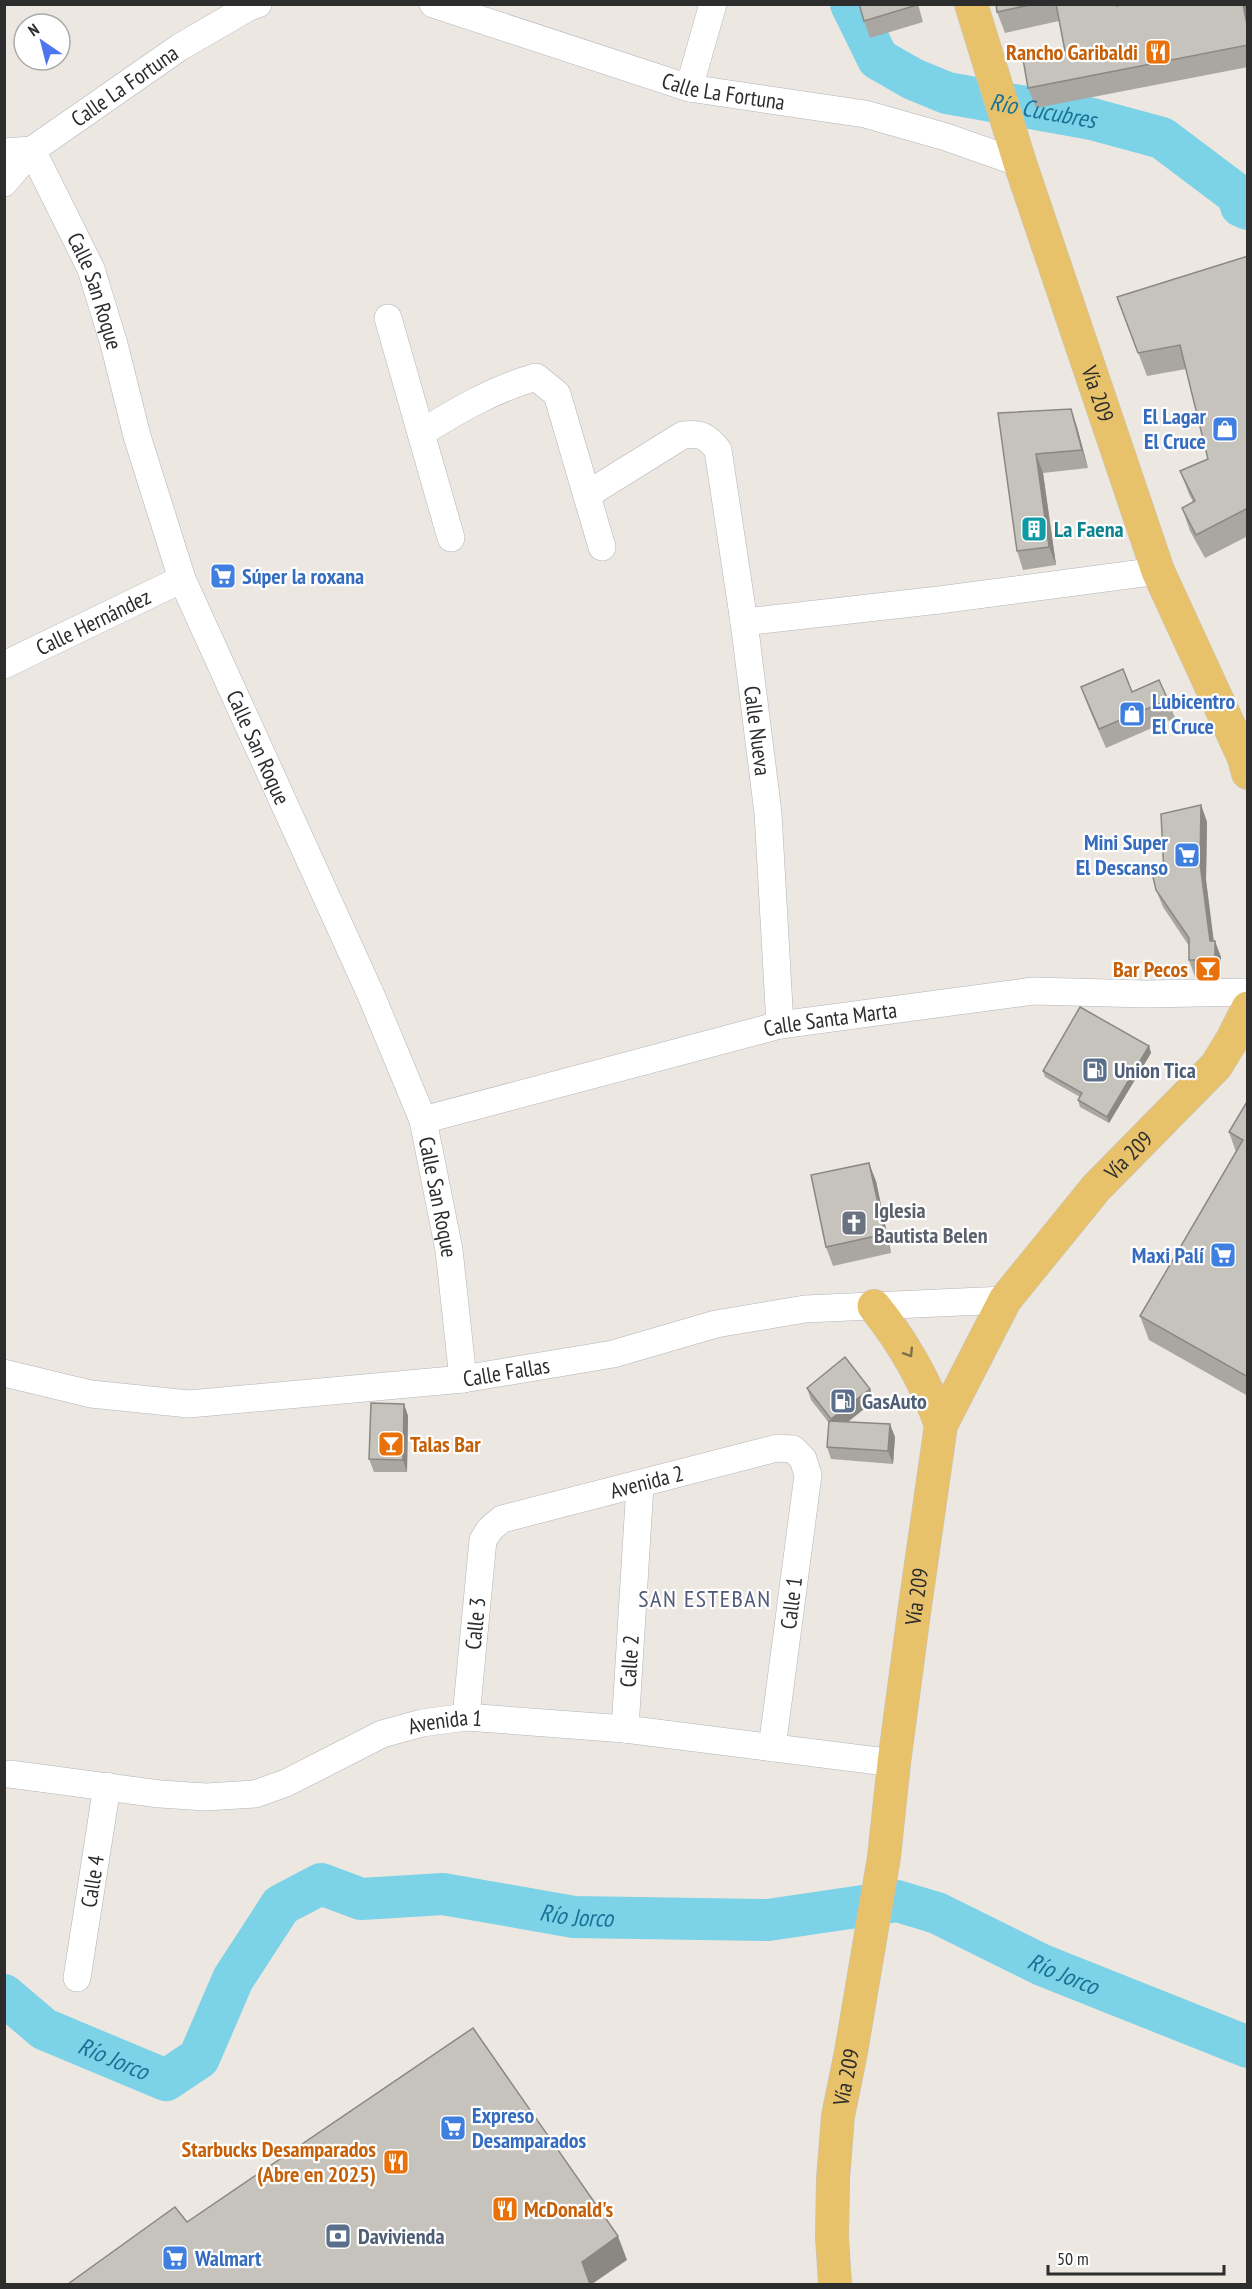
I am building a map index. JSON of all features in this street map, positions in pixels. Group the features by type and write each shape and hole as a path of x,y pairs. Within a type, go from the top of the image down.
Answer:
{"main road":[{"name":"Vía 209","path":"971,4 1017,154 1158,571 1246,765"},
{"name":"Vía 209","path":"835,2284 832,2237 833,2178 838,2116 884,1857 894,1763 941,1425 1005,1300 1096,1188 1216,1066 1233,1040 1248,1008"},
{"path":"874,1306 896,1333 914,1362 941,1425"}],"street":[{"name":"Calle La Fortuna","path":"4,183 32,150 180,47 258,4"},
{"name":"Calle La Fortuna","path":"433,4 689,88 866,114 1017,154"},
{"path":"689,88 713,4"},
{"path":"4,152 32,150"},
{"name":"Calle San Roque","path":"32,150 91,269 114,345 137,436 182,579 362,975 423,1120 449,1250 463,1378"},
{"path":"387,318 451,538"},
{"path":"421,434 460,409 507,386 536,377 557,394 602,547"},
{"name":"Calle Nueva","path":"588,494 683,435 697,434 710,441 718,450 744,622 768,813 780,1025"},
{"path":"744,622 939,600 1158,571"},
{"name":"Calle Hernández","path":"4,665 182,579"},
{"name":"Calle Santa Marta","path":"423,1120 780,1025 1033,991 1146,994 1248,992"},
{"name":"Calle Fallas","path":"4,1374 91,1394 189,1404 463,1378 613,1354 716,1324 794,1311 1005,1300"},
{"name":"Avenida 2","path":"489,1529 502,1519 777,1448 793,1449 803,1460"},
{"name":"Calle 1","path":"772,1748 808,1475 803,1460"},
{"name":"Calle 2","path":"625,1729 640,1485"},
{"name":"Calle 3","path":"465,1718 483,1540 489,1529"},
{"name":"Avenida 1","path":"10,1774 160,1794 206,1797 255,1794 286,1783 382,1734 422,1723 465,1718 625,1729 894,1763"},
{"name":"Calle 4","path":"77,1978 106,1786"}],"building":[{"path":"859,4 917,4 917,5 864,21"},
{"path":"996,4 1034,4 997,12"},
{"name":"Rancho Garibaldi","path":"1056,4 1117,4 1117,6 1122,4 1243,4 1248,30 1248,45 1028,88 1023,59 1065,51"},
{"name":"El Lagar El Cruce","path":"1248,256 1248,508 1196,535 1182,508 1195,501 1180,471 1208,459 1180,345 1138,353 1117,297"},
{"path":"1071,409 1082,450 1036,454 1049,547 1017,551 998,413"},
{"path":"1123,669 1132,692 1159,680 1168,700 1099,729 1081,687"},
{"path":"1201,805 1200,863 1210,941 1215,941 1215,960 1189,960 1189,938 1156,890 1152,873 1164,873 1161,814"},
{"name":"Union Tica","path":"1080,1007 1149,1046 1107,1117 1078,1100 1082,1093 1043,1071"},
{"name":"Maxi Palí","path":"1248,1100 1248,1377 1140,1316 1243,1140 1229,1132"},
{"name":"Iglesia Bautista Belen","path":"869,1163 885,1234 826,1247 811,1175"},
{"name":"GasAuto","path":"845,1357 870,1389 831,1419 807,1388"},
{"name":"Talas Bar","path":"371,1403 404,1404 403,1460 369,1459"},
{"path":"829,1421 890,1424 888,1451 827,1447"},
{"name":"Expreso Desamparados","path":"473,2028 618,2236 582,2262 590,2284 68,2284 175,2207 187,2222"}],"waterway":[{"name":"Río Cucubres","path":"851,4 878,59 913,79 947,93 1092,119 1162,138 1239,196 1241,206 1248,209"},
{"name":"Río Jorco","path":"4,1995 44,2029 166,2080 199,2058 233,1979 281,1905 321,1884 361,1899 443,1894 574,1917 768,1920 897,1901 937,1913 1042,1965 1248,2047"}],"place":[{"name":"Rancho Garibaldi","path":"1158,52"},
{"name":"El Lagar El Cruce","path":"1225,429"},
{"name":"La Faena","path":"1034,529"},
{"name":"Súper la roxana","path":"223,576"},
{"name":"Lubicentro El Cruce","path":"1132,714"},
{"name":"Mini Super El Descanso","path":"1187,855"},
{"name":"Bar Pecos","path":"1208,969"},
{"name":"Union Tica","path":"1095,1070"},
{"name":"Iglesia Bautista Belen","path":"854,1223"},
{"name":"Maxi Palí","path":"1223,1255"},
{"name":"GasAuto","path":"843,1401"},
{"name":"Talas Bar","path":"391,1444"},
{"name":"Expreso Desamparados","path":"453,2128"},
{"name":"Starbucks Desamparados (Abre en 2025)","path":"396,2162"},
{"name":"McDonald's","path":"505,2209"},
{"name":"Davivienda","path":"338,2236"},
{"name":"Walmart","path":"175,2258"}],"district":[{"name":"SAN ESTEBAN","path":"705,1598"}]}
